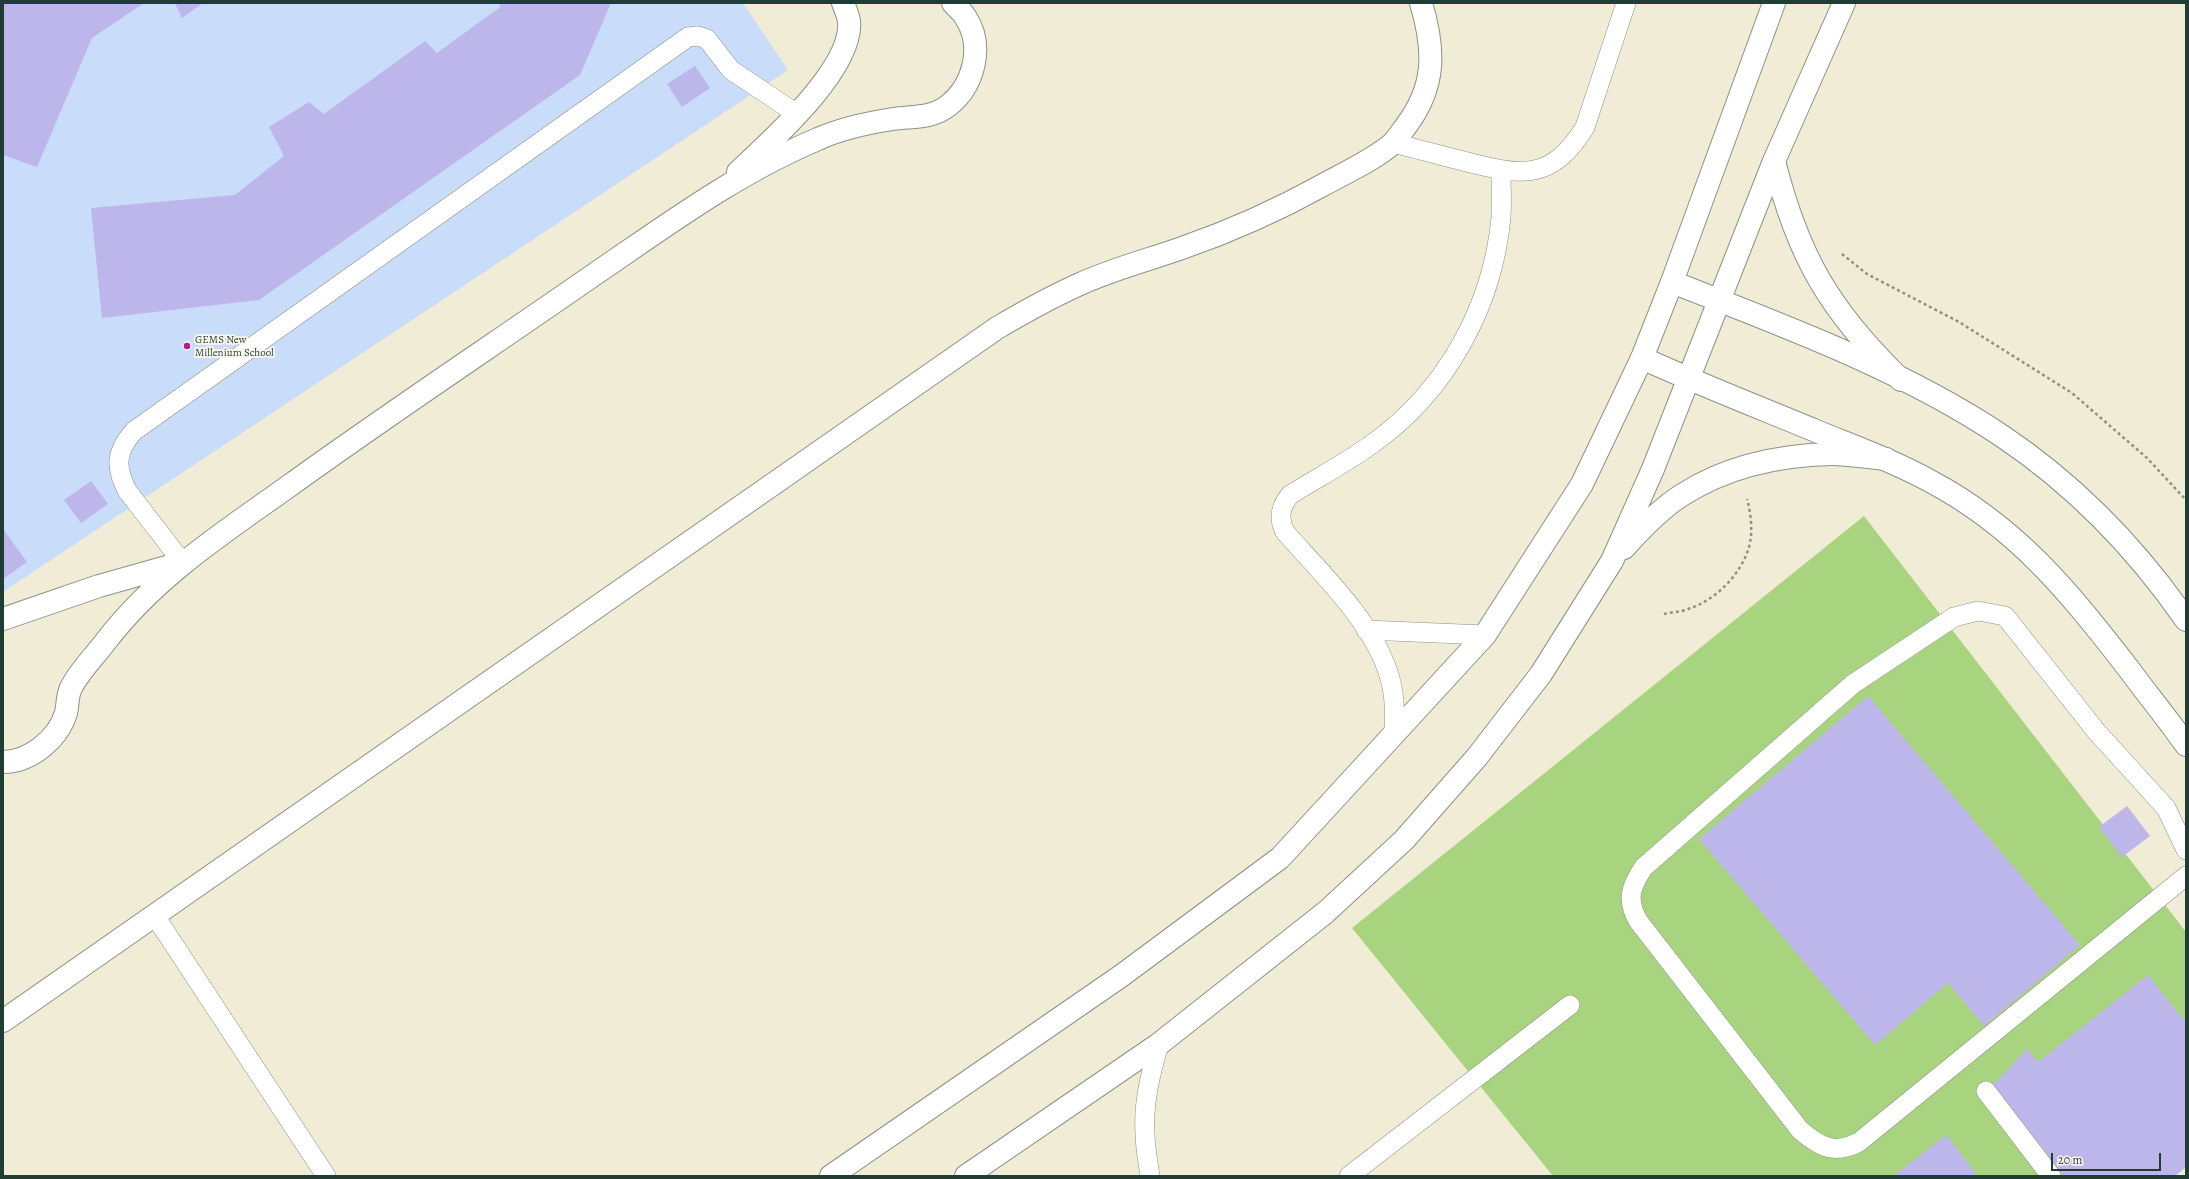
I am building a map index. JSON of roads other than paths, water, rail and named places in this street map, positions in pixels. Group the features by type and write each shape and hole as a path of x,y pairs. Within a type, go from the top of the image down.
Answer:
{"street":[{"path":"720,189 797,114 825,82 845,43 849,21 843,3"},
{"path":"3,762 8,763 33,754 53,737 66,715 69,690 133,607 182,563 326,459 720,189 819,138 857,125 899,118 924,117 947,107 964,90 974,67 975,42 967,19 953,3"},
{"path":"3,1021 997,328 1037,305 1079,284 1122,267 1182,248 1242,225 1299,198 1354,168 1393,143 1418,110 1428,82 1432,51 1421,3"},
{"path":"831,1176 1121,976 1280,858 1485,635 1582,484 1642,358 1672,282 1774,3"},
{"path":"966,1176 1159,1044 1326,912 1404,840 1477,757 1541,674 1612,561 1653,469 1718,300 1774,161 1844,3"},
{"path":"1774,161 1784,203 1818,281 1842,317 1870,350 1901,380"},
{"path":"1672,282 1859,360 1953,406 2002,436 2049,470 2093,509 2133,550 2186,620"},
{"path":"1642,358 1687,379 1886,459 1930,481 1972,507 2012,536 2048,570 2080,606 2186,745"},
{"path":"1612,561 1647,523 1682,495 1728,472 1780,458 1833,454 1886,459"},
{"path":"3,619 99,586 182,563"}],"lane":[{"path":"1393,143 1501,171 1523,172 1542,168 1560,158 1574,144 1584,127 1626,3"},
{"path":"182,563 128,492 122,481 118,468 120,454 125,442 134,431 688,37 698,36 707,39 730,70 797,114"},
{"path":"1394,733 1395,713 1388,672 1379,650 1341,596 1284,532 1280,523 1280,513 1284,503 1290,495 1373,444 1407,415 1438,381 1462,344 1481,303 1494,261 1501,216 1501,171"},
{"path":"2186,850 2166,808 2096,731 2005,616 1978,611 1954,617 1852,684 1644,867 1634,882 1631,899 1632,910 1639,922 1800,1130 1816,1144 1832,1148 1846,1149 1859,1142 2186,876"},
{"path":"1366,630 1485,635"},
{"path":"155,916 326,1176"},
{"path":"1349,1176 1570,1005"},
{"path":"1150,1176 1144,1132 1149,1078 1159,1044"},
{"path":"1986,1091 2051,1176"}],"place":[{"name":"GEMS New Millenium School","path":"187,346"}]}
